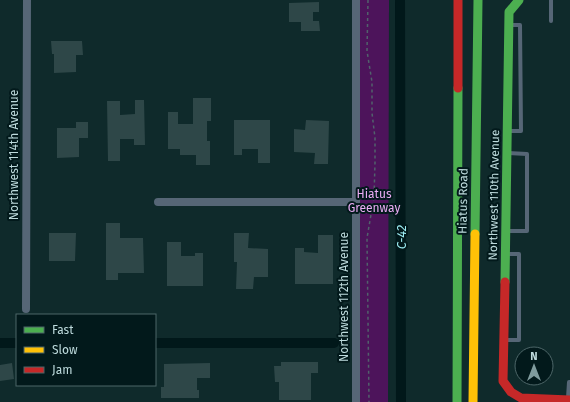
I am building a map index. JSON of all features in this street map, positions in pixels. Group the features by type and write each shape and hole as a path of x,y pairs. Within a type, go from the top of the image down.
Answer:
{"main road":[{"name":"Hiatus Road","path":"457,402 458,0"},
{"name":"Hiatus Road","path":"473,402 478,0"},
{"name":"Northwest 110th Avenue","path":"519,0 509,12 503,380 512,392 521,398 569,400"}],"street":[{"name":"Northwest 114th Avenue","path":"26,310 27,0"},
{"name":"Northwest 112th Avenue","path":"356,0 356,402"},
{"path":"158,202 356,202"}],"lane":[{"path":"551,0 551,21"},
{"path":"507,131 521,131 520,25 509,25"},
{"path":"506,231 527,231 527,154 507,153"},
{"path":"504,340 519,340 519,254 505,254"},
{"path":"569,400 570,382"}],"path":[{"path":"368,0 367,51 372,82 372,113 375,138 374,197 367,238 369,402"}],"green space":[{"name":"Hiatus Greenway","path":"360,0 389,0 388,402 360,402"}],"building":[{"path":"319,2 319,12 313,12 313,21 319,21 320,31 301,31 301,22 289,22 289,3"},
{"path":"51,41 82,41 83,55 76,55 76,72 54,73 54,54 52,54"},
{"path":"193,98 211,98 211,121 207,121 207,141 210,141 210,165 196,165 196,155 180,155 180,149 168,149 168,112 178,112 178,124 193,124"},
{"path":"135,100 144,100 145,145 134,145 134,139 120,139 120,161 108,161 107,101 120,101 120,115 135,114"},
{"path":"234,120 270,120 270,163 258,163 258,149 242,149 242,155 234,155"},
{"path":"306,120 329,121 328,164 314,164 315,153 294,152 294,129 305,130"},
{"path":"76,122 88,122 88,138 79,138 79,157 57,158 57,128 76,128"},
{"path":"106,223 120,223 120,238 143,238 144,273 118,273 118,280 106,280"},
{"path":"49,233 76,233 75,261 49,261"},
{"path":"234,233 249,233 248,248 268,249 268,277 254,277 253,289 236,289 237,262 234,262"},
{"path":"318,235 333,235 333,284 295,284 295,248 304,248 304,252 318,253"},
{"path":"167,242 181,242 181,256 195,256 195,253 203,253 203,286 167,286"},
{"path":"281,362 318,362 318,373 311,373 311,400 279,400 279,382 275,382 274,366 281,366"},
{"path":"12,363 14,379 0,381 0,365"},
{"path":"210,363 210,378 197,378 199,398 161,398 161,387 164,387 164,364"}],"waterway":[{"name":"C-42","path":"400,0 401,402"},
{"path":"0,343 16,343"},
{"path":"156,343 334,343"}],"traffic: fast":[{"path":"475,234 478,0"},
{"path":"505,282 509,12 519,0"},
{"path":"457,402 458,88"}],"traffic: slow":[{"path":"473,402 475,234"}],"traffic: jam":[{"path":"458,0 458,88"},
{"path":"505,282 503,381 511,392 521,398 570,400"}]}
